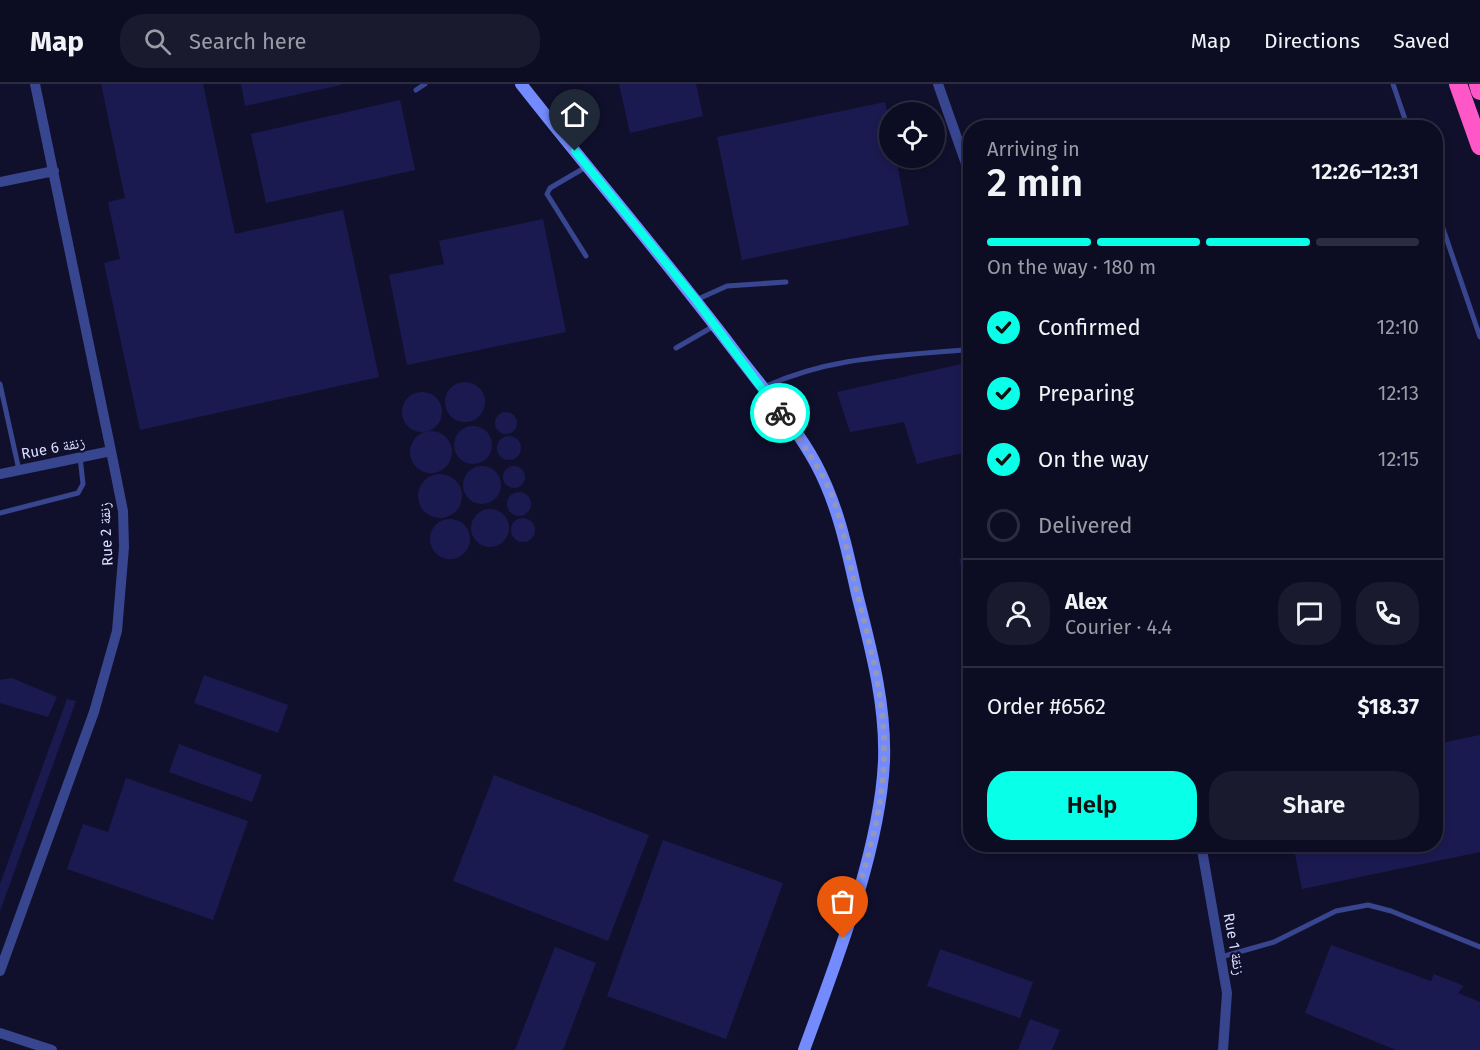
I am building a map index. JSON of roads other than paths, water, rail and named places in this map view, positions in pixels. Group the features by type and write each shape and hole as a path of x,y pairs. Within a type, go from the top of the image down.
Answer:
{"highway":[{"path":"1458,84 1480,146"},
{"path":"1478,84 1480,91"}],"street":[{"name":"Rue 2 زنقة","path":"0,971 97,702 117,631 124,547 123,511 35,84"},
{"path":"522,84 696,300 763,388 814,460 831,494 864,621 884,717 884,762 880,796 869,848 854,903 804,1050"},
{"path":"938,84 963,155"},
{"path":"0,182 54,171"},
{"name":"Rue 6 زنقة","path":"0,474 111,451"},
{"name":"Rue 1 زنقة","path":"1201,852 1227,993 1223,1050"},
{"path":"0,1033 52,1050"}],"lane":[{"path":"416,90 424,84"},
{"path":"1393,84 1405,120"},
{"path":"586,256 547,194 550,188 588,166"},
{"path":"1443,229 1480,337"},
{"path":"696,300 727,286 786,282"},
{"path":"676,348 715,326"},
{"path":"763,388 792,374 831,363 963,350"},
{"path":"0,384 19,470"},
{"path":"0,513 75,496 82,484 80,457"},
{"path":"1221,957 1274,942 1336,911 1368,905 1391,911 1480,947"}]}
